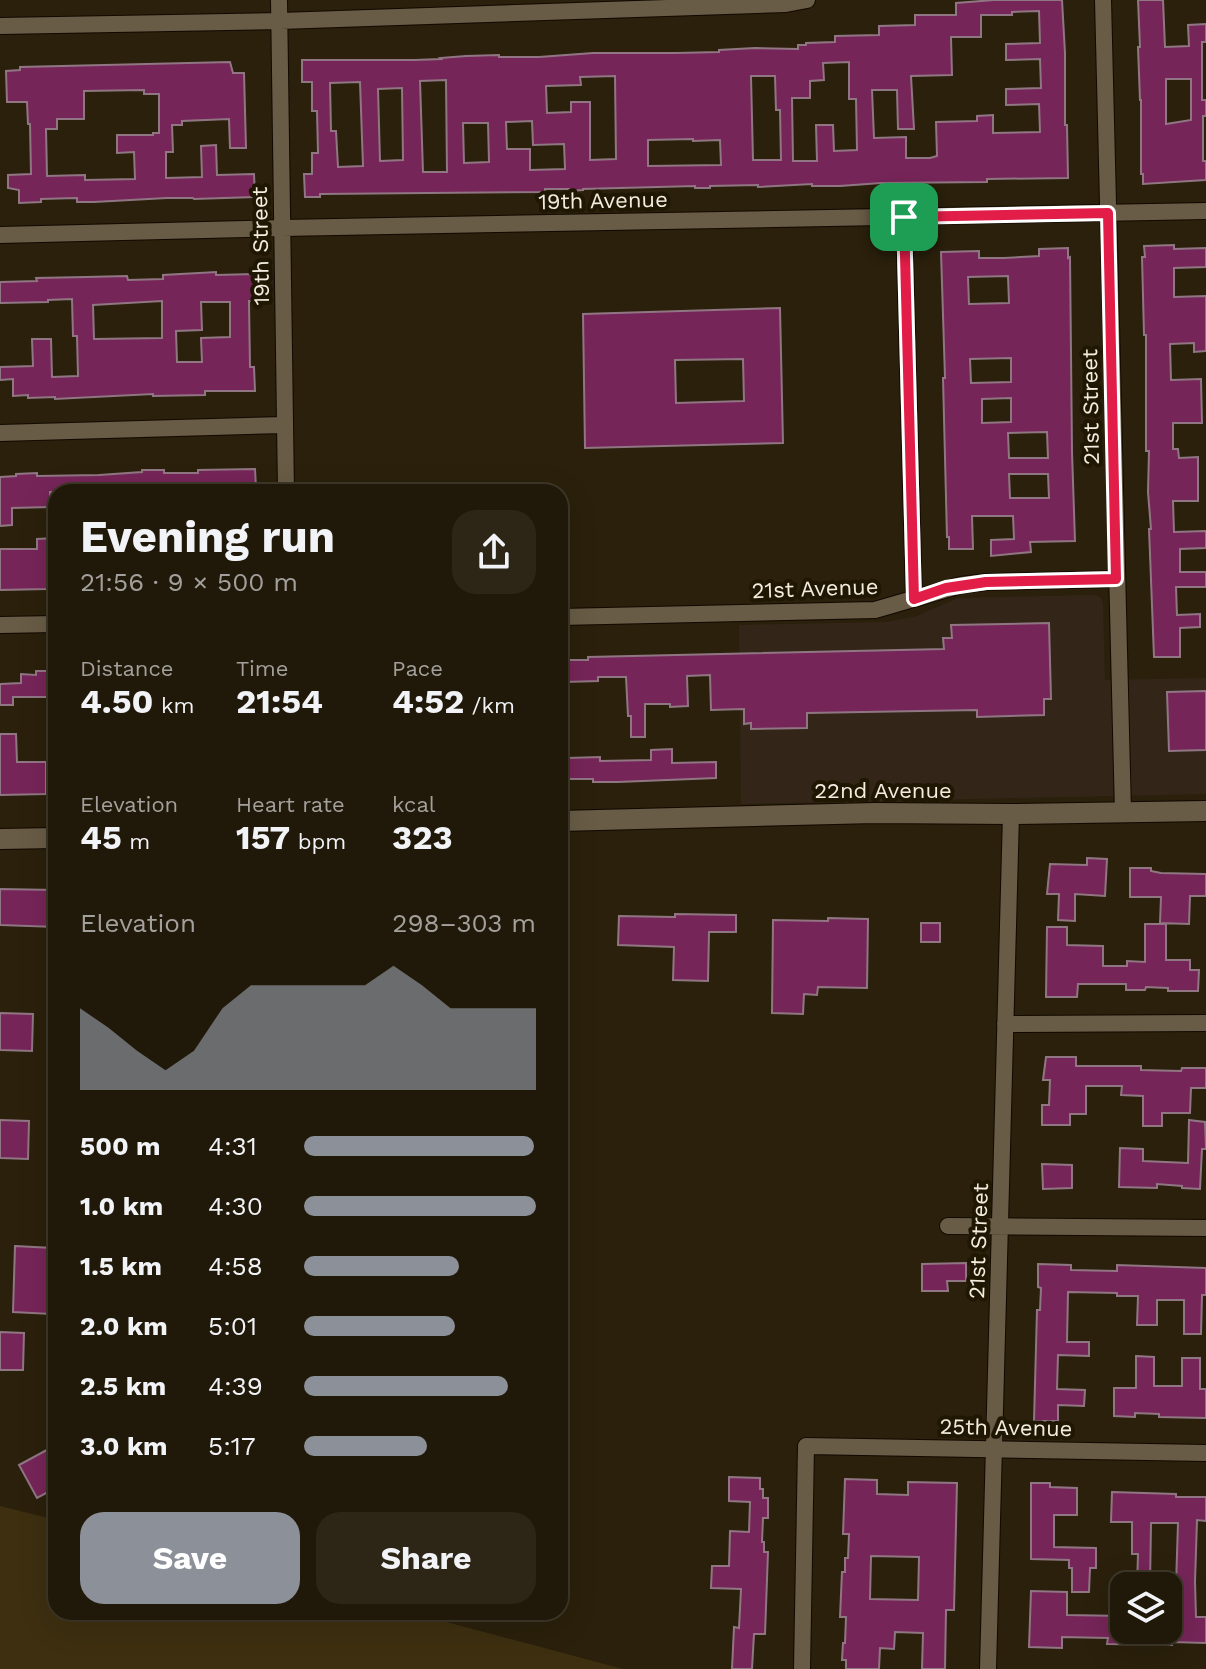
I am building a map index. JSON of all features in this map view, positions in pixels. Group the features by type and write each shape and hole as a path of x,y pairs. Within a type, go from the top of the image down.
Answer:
{"street":[{"name":"19th Street","path":"279,0 286,484"},
{"path":"0,26 280,21 786,4 807,0"},
{"name":"21st Street","path":"1103,0 1123,813"},
{"name":"19th Avenue","path":"0,235 1206,211"},
{"path":"904,217 914,599"},
{"path":"0,433 285,425"},
{"name":"21st Avenue","path":"568,617 875,610 946,588 986,582 1116,579"},
{"path":"0,625 48,624"},
{"name":"22nd Avenue","path":"568,821 875,813 1206,811"},
{"name":"21st Street","path":"988,1669 1011,814"},
{"path":"0,839 48,838"},
{"path":"1005,1024 1206,1023"},
{"path":"948,1226 1206,1228"},
{"name":"25th Avenue","path":"802,1669 806,1446 1206,1453"}],"shaded area":[{"path":"1093,595 1103,602 1105,680 1206,678 1206,794 741,804 739,625 887,622 917,616 958,598"},
{"path":"0,1506 48,1518 48,1620 439,1620 623,1669 0,1669"}],"building":[{"path":"1062,0 1068,178 840,186 812,184 569,191 545,189 545,192 320,194 320,197 305,197 304,174 312,174 312,153 318,153 317,111 312,111 312,82 302,82 302,60 414,60 499,55 539,57 798,49 798,45 806,43 835,42 835,36 879,35 879,26 915,25 915,15 956,15 956,3","holes":["1039,11 1040,43 1006,44 1006,60 1040,59 1041,88 1006,89 1006,105 1039,104 1040,132 993,133 993,115 977,116 977,121 936,122 937,156 930,158 906,158 906,137 874,138 872,90 897,90 898,129 914,129 911,76 952,75 951,37 981,37 981,15 1012,15 1012,12","849,62 849,99 856,99 857,150 834,151 833,125 816,125 817,161 793,161 792,98 810,98 810,81 824,80 823,63","615,76 616,159 590,160 590,102 571,102 571,112 547,113 546,86 581,85 580,77","751,76 775,76 776,110 780,110 781,160 753,160","446,80 447,172 423,172 420,81","360,82 363,166 338,167 336,131 331,131 330,83","402,88 403,160 380,161 378,89","532,121 533,145 564,144 565,169 530,170 530,149 507,149 506,122","463,123 488,123 489,162 464,163","648,140 720,140 721,165 648,166"]},
{"path":"1138,0 1163,0 1165,47 1189,46 1188,25 1206,24 1206,42 1202,42 1202,100 1206,100 1203,161 1206,161 1206,180 1143,184","holes":["1166,79 1191,79 1191,120 1166,124"]},
{"path":"230,62 233,73 244,73 246,148 230,148 229,119 182,121 182,125 172,125 173,152 166,152 166,178 202,177 201,146 216,145 217,175 254,174 255,197 94,202 77,202 77,198 19,203 19,190 8,188 8,175 31,174 30,124 27,102 7,102 6,71 20,70 20,67","holes":["144,90 144,94 159,94 159,133 117,135 117,153 134,152 135,179 85,180 85,175 47,176 46,129 57,129 57,119 84,119 84,91"]},
{"path":"1174,245 1174,249 1206,248 1206,267 1174,268 1174,297 1206,296 1206,351 1194,352 1194,343 1170,344 1171,380 1201,379 1202,423 1173,423 1173,449 1178,449 1179,458 1198,457 1198,501 1173,501 1174,532 1206,531 1206,548 1180,549 1180,572 1206,572 1206,587 1176,587 1177,615 1200,614 1200,627 1180,628 1180,657 1154,657 1142,257 1145,257 1144,246"},
{"path":"1068,248 1070,257 1075,541 1030,542 1031,552 991,556 991,540 1014,539 1013,516 972,516 973,549 949,549 941,252 979,251 979,258 1004,258 1039,256 1039,249","holes":["1008,276 1009,303 969,304 968,277","1011,358 1011,382 971,383 970,359","1011,398 1011,422 982,423 982,399","1047,432 1048,458 1009,458 1008,433","1009,474 1048,474 1049,498 1010,498"]},
{"path":"216,272 216,275 254,274 255,301 249,301 250,367 254,367 255,391 205,391 205,395 28,398 28,395 13,396 13,379 0,380 0,367 33,366 32,339 51,339 52,377 78,376 72,299 0,303 0,282 127,276 128,280 163,279 163,275","holes":["162,301 162,338 94,339 93,305","201,302 230,302 230,337 201,338 202,362 177,362 176,331 202,330"]},
{"path":"780,308 783,443 585,448 583,314","holes":["743,359 744,401 676,403 675,360"]},
{"path":"255,469 256,484 48,484 48,507 12,508 12,525 0,526 0,477 37,473 37,476 99,475 142,470 198,473 198,470"},
{"path":"48,538 47,589 0,590 0,549 37,549 37,539"},
{"path":"1049,623 1051,699 1044,699 1044,715 977,717 977,710 807,713 807,728 751,729 751,723 744,724 744,709 711,710 710,675 687,676 688,706 645,704 645,737 631,737 626,677 568,682 568,660 588,660 588,657 944,649 943,638 952,638 951,625"},
{"path":"36,671 48,671 48,697 13,697 13,705 0,705 0,684 21,683 21,674 36,675"},
{"path":"1206,691 1206,750 1169,751 1167,692"},
{"path":"0,734 16,734 17,762 46,762 46,794 0,795"},
{"path":"672,749 672,763 716,762 716,778 618,782 568,779 568,758 651,760 651,750"},
{"path":"1087,858 1107,859 1105,896 1075,894 1075,921 1058,920 1059,894 1047,894 1050,864 1087,865"},
{"path":"1130,868 1151,868 1151,871 1161,873 1206,874 1206,896 1190,896 1189,924 1160,923 1161,897 1130,897"},
{"path":"0,889 48,890 48,927 0,925"},
{"path":"675,914 736,915 736,932 709,932 708,981 673,980 674,947 618,945 619,916 675,917"},
{"path":"828,918 868,919 867,988 818,987 817,995 804,994 803,1014 772,1013 773,920 828,921"},
{"path":"921,923 940,923 940,942 921,942"},
{"path":"1145,924 1166,924 1166,960 1190,960 1190,970 1199,970 1198,991 1146,987 1145,990 1126,990 1126,984 1078,984 1077,997 1046,997 1047,927 1067,927 1067,945 1103,946 1103,966 1127,966 1127,961 1145,962"},
{"path":"0,1013 33,1014 32,1051 0,1050"},
{"path":"1046,1057 1076,1057 1076,1066 1141,1066 1141,1070 1181,1071 1182,1068 1206,1068 1206,1088 1191,1088 1190,1113 1162,1113 1162,1126 1143,1126 1143,1096 1121,1095 1122,1086 1086,1086 1086,1114 1070,1114 1070,1125 1042,1125 1042,1105 1049,1105 1050,1080 1043,1080"},
{"path":"0,1120 29,1121 28,1159 0,1158"},
{"path":"1189,1120 1205,1122 1206,1149 1202,1149 1200,1189 1157,1184 1157,1188 1119,1187 1120,1148 1143,1149 1143,1161 1188,1163"},
{"path":"1042,1164 1072,1165 1072,1188 1043,1189"},
{"path":"15,1246 48,1248 48,1314 13,1312"},
{"path":"966,1263 966,1281 947,1281 948,1291 922,1291 922,1264"},
{"path":"1038,1264 1071,1265 1071,1270 1117,1271 1117,1265 1206,1268 1201,1334 1184,1334 1184,1300 1157,1300 1157,1325 1137,1325 1138,1296 1068,1292 1067,1342 1089,1342 1089,1356 1058,1355 1057,1389 1085,1390 1084,1406 1058,1405 1058,1421 1034,1421 1037,1310 1040,1310 1041,1288 1038,1287"},
{"path":"0,1332 24,1333 23,1370 0,1370"},
{"path":"1136,1356 1154,1357 1154,1386 1182,1386 1182,1358 1200,1358 1200,1389 1206,1389 1206,1418 1135,1413 1135,1417 1114,1416 1114,1388 1136,1388"},
{"path":"48,1449 48,1492 37,1498 19,1465"},
{"path":"729,1477 760,1478 763,1498 768,1498 768,1518 763,1518 762,1542 764,1552 768,1552 765,1634 754,1634 752,1669 732,1669 734,1627 739,1628 741,1589 711,1588 712,1566 729,1566 730,1531 749,1532 750,1502 729,1501"},
{"path":"845,1479 877,1480 877,1494 908,1495 908,1482 957,1483 954,1610 946,1610 945,1669 922,1669 923,1633 895,1632 894,1649 880,1648 879,1669 846,1669 846,1660 842,1660 846,1617 840,1617 842,1572 845,1572 845,1558 848,1558 849,1534 843,1534","holes":["871,1556 919,1557 918,1600 870,1599"]},
{"path":"1031,1483 1077,1488 1077,1515 1054,1515 1054,1547 1096,1548 1096,1568 1090,1568 1089,1592 1072,1592 1069,1560 1031,1559"},
{"path":"1112,1492 1206,1497 1206,1521 1197,1520 1195,1582 1196,1617 1206,1617 1206,1643 1182,1642 1182,1572 1176,1572 1178,1523 1151,1523 1150,1572 1137,1572 1138,1554 1132,1554 1132,1522 1111,1522"},
{"path":"1031,1591 1067,1592 1067,1615 1110,1616 1110,1644 1172,1645 1107,1644 1108,1638 1062,1637 1062,1648 1029,1647"}],"route":[{"path":"1108,213 1116,579 986,582 946,588 914,599 904,217 1108,213"}]}
